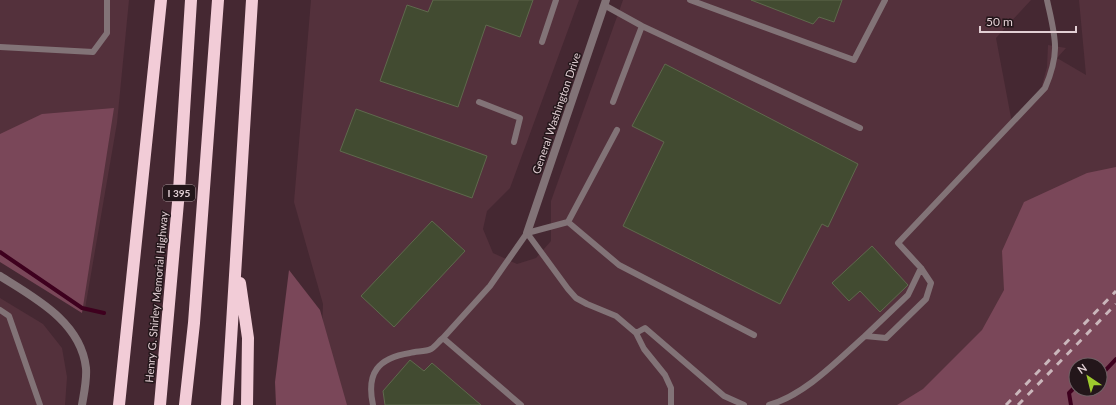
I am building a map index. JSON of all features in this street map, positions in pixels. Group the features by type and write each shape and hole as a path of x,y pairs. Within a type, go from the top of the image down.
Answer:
{"highway":[{"path":"119,405 161,0"},
{"name":"Henry G. Shirley Memorial Highway","path":"160,405 178,199 191,0"},
{"path":"186,405 199,267 218,0"},
{"path":"227,405 252,0"},
{"path":"236,262 248,338 247,405"}],"street":[{"name":"General Washington Drive","path":"527,234 605,2"},
{"path":"0,276 51,310 64,322 76,338 86,368 82,405"}],"lane":[{"path":"0,47 93,52 107,33 107,0"},
{"path":"542,42 556,0"},
{"path":"690,0 854,60 886,0"},
{"path":"865,336 886,338 926,299 932,283 898,242 1045,88 1053,65 1057,44 1047,0"},
{"path":"605,2 642,26 860,128"},
{"path":"613,102 642,26"},
{"path":"479,102 520,118 514,142"},
{"path":"373,405 371,382 380,364 399,354 432,349 490,286 527,234 568,222 617,130"},
{"path":"568,222 619,265 754,336"},
{"path":"527,234 576,298 616,316 636,333 644,349 665,375 671,388 671,405"},
{"path":"769,405 782,400 818,378 865,336 908,294 921,268"},
{"path":"0,310 9,316 40,405"},
{"path":"636,333 645,328 724,396 744,405"},
{"path":"443,338 521,405"}],"shaded area":[{"path":"0,0 129,0 117,123 85,309 0,255"},
{"path":"311,0 579,0 510,188 487,211 483,229 493,253 517,264 536,258 551,241 551,201 623,0 1031,0 996,38 1012,123 1041,89 1047,67 1048,45 1066,48 1057,58 1086,75 1079,0 1116,0 1116,220 943,405 338,405 321,355 323,304 294,202"},
{"path":"114,108 82,313 0,262 0,134 42,114"},
{"path":"1116,167 1116,405 897,405 923,389 982,330 1004,290 1002,251 1024,202 1087,173"},
{"path":"289,270 320,310 347,405 276,405 275,382"},
{"path":"0,298 43,324 62,348 67,377 65,405 0,405"}],"building":[{"path":"433,0 533,0 520,37 486,25 458,107 380,81 407,5 428,12"},
{"path":"751,0 842,0 834,22 819,17 813,24"},
{"path":"665,64 858,164 828,227 822,224 780,304 623,226 664,142 632,126"},
{"path":"356,109 487,156 472,198 340,151"},
{"path":"432,221 465,251 394,327 361,296"},
{"path":"872,246 908,285 880,312 860,291 849,301 832,283"},
{"path":"410,360 424,371 432,363 481,405 385,405 383,391"}],"waterway":[{"path":"0,252 82,308 104,313"},
{"path":"1108,368 1116,359"},
{"path":"1070,397 1071,405"}],"railway":[{"path":"1006,405 1116,291"},
{"path":"1018,405 1116,304"}]}
